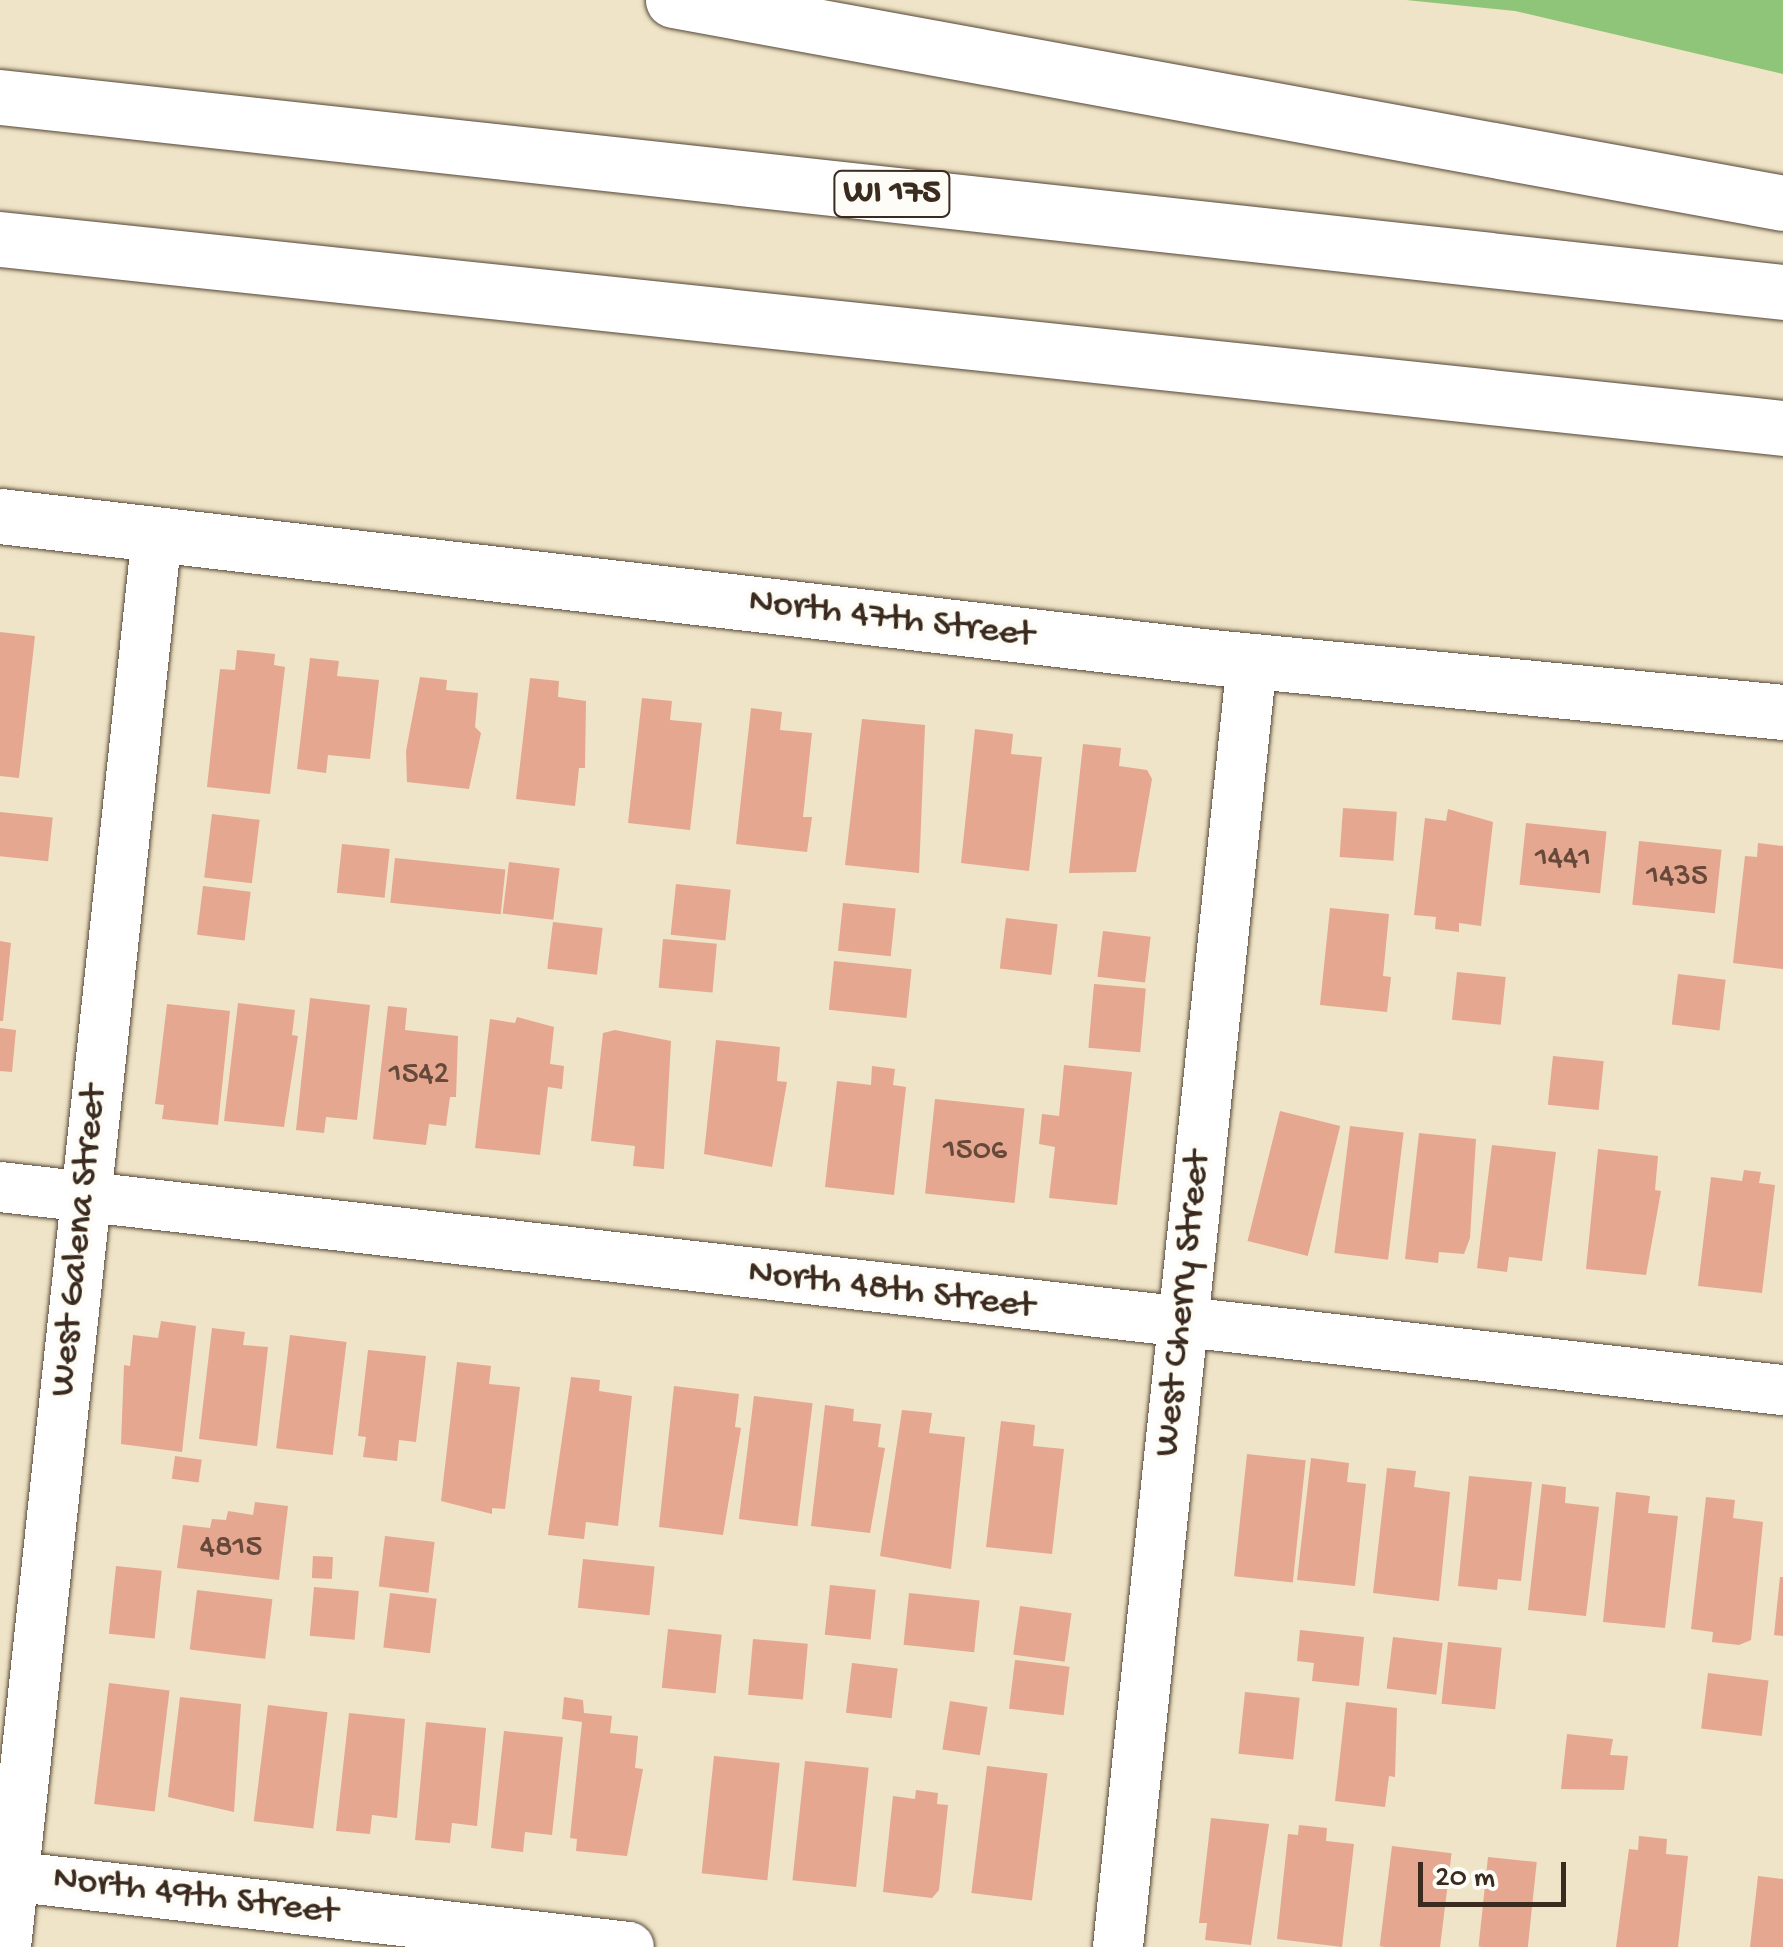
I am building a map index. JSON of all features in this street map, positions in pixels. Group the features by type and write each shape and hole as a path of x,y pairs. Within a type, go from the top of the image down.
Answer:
{"main road":[{"path":"673,0 1783,203"},
{"name":"WI 175","path":"0,97 1783,292"},
{"path":"0,239 1783,428"},
{"name":"North 47th Street","path":"0,516 1252,662 1783,712"}],"street":[{"name":"West Galena Street","path":"6,1947 7,1875 157,535"},
{"name":"West Cherry Street","path":"1118,1947 1252,662"},
{"name":"North 48th Street","path":"0,1187 1181,1326 1783,1390"},
{"name":"North 49th Street","path":"7,1875 629,1947"}],"green space":[{"path":"1406,0 1783,0 1783,74 1515,11"}],"building":[{"path":"0,632 35,636 19,778 0,776"},
{"path":"237,650 275,654 274,665 285,667 270,794 207,787 220,669 235,670"},
{"path":"310,658 339,661 337,676 379,680 370,759 328,755 326,773 297,769"},
{"path":"420,677 447,680 446,690 478,693 475,727 481,733 469,789 407,782 406,751"},
{"path":"530,678 559,681 558,697 586,701 585,768 579,768 575,806 516,799"},
{"path":"642,698 672,701 670,720 702,723 690,830 628,823"},
{"path":"751,708 782,712 780,730 812,733 803,817 812,817 807,852 736,844"},
{"path":"862,719 925,725 919,873 845,865"},
{"path":"975,729 1013,734 1011,754 1042,757 1029,871 961,863"},
{"path":"1083,744 1121,748 1119,766 1147,770 1152,779 1136,872 1069,873"},
{"path":"1343,808 1397,812 1393,861 1340,857"},
{"path":"1448,809 1493,822 1481,926 1459,923 1459,932 1435,929 1436,917 1414,915 1425,818 1446,821"},
{"path":"0,812 53,818 48,861 0,856"},
{"path":"212,814 260,820 252,883 204,878"},
{"path":"1526,823 1607,831 1600,893 1520,885"},
{"path":"1639,841 1722,850 1715,913 1632,905"},
{"path":"1758,843 1783,846 1783,969 1733,963 1745,856 1757,857"},
{"path":"342,844 390,849 385,898 337,893"},
{"path":"395,858 505,870 501,914 390,903"},
{"path":"509,862 560,868 553,920 503,914"},
{"path":"676,884 731,890 725,940 671,935"},
{"path":"203,886 251,892 245,940 197,935"},
{"path":"843,903 896,909 891,956 838,951"},
{"path":"1330,908 1389,914 1383,976 1391,977 1387,1012 1320,1005"},
{"path":"1006,918 1058,924 1051,975 1000,969"},
{"path":"553,922 603,928 597,975 547,969"},
{"path":"1103,931 1151,937 1145,983 1097,977"},
{"path":"663,939 717,944 713,993 659,988"},
{"path":"0,941 11,943 3,1021 0,1021"},
{"path":"834,961 912,969 906,1018 829,1010"},
{"path":"1457,972 1506,977 1501,1025 1452,1020"},
{"path":"1678,974 1726,980 1719,1030 1672,1025"},
{"path":"1094,984 1146,989 1140,1052 1088,1048"},
{"path":"310,998 370,1005 357,1120 326,1117 324,1133 296,1130"},
{"path":"238,1003 295,1010 292,1035 298,1036 284,1127 224,1121"},
{"path":"167,1004 230,1011 218,1125 162,1119 164,1105 155,1104"},
{"path":"388,1006 407,1008 405,1030 458,1036 456,1097 450,1097 446,1126 429,1124 426,1145 373,1139"},
{"path":"517,1017 554,1027 550,1064 564,1066 562,1089 548,1087 540,1155 475,1148 490,1019 515,1023"},
{"path":"0,1028 16,1030 12,1072 0,1071"},
{"path":"615,1030 671,1041 664,1169 633,1166 635,1146 591,1141 603,1033"},
{"path":"716,1040 780,1047 777,1081 787,1082 772,1167 704,1154"},
{"path":"1553,1056 1604,1061 1599,1110 1548,1105"},
{"path":"1064,1065 1132,1072 1117,1205 1049,1198 1055,1147 1039,1144 1042,1114 1059,1116"},
{"path":"872,1066 895,1069 893,1085 906,1087 894,1195 825,1187 837,1081 871,1085"},
{"path":"935,1099 1025,1108 1015,1203 925,1193"},
{"path":"1280,1111 1340,1126 1308,1256 1248,1241"},
{"path":"1350,1126 1404,1133 1388,1260 1334,1253"},
{"path":"1419,1133 1476,1139 1470,1238 1464,1254 1439,1252 1438,1263 1405,1259"},
{"path":"1492,1145 1556,1152 1542,1261 1509,1257 1507,1272 1477,1268"},
{"path":"1598,1149 1658,1156 1655,1190 1661,1191 1646,1275 1586,1269"},
{"path":"1744,1170 1761,1172 1759,1183 1775,1185 1762,1293 1698,1286 1711,1177 1742,1181"},
{"path":"161,1321 196,1326 182,1452 121,1444 124,1365 130,1366 133,1335 158,1338"},
{"path":"212,1328 245,1332 243,1345 268,1347 257,1446 199,1439"},
{"path":"290,1335 347,1342 333,1455 276,1448"},
{"path":"368,1350 426,1356 416,1442 399,1440 397,1461 363,1457 366,1437 358,1436"},
{"path":"457,1362 491,1366 489,1384 520,1387 505,1509 492,1508 492,1514 441,1501"},
{"path":"571,1377 600,1380 599,1391 632,1396 618,1526 586,1522 584,1539 548,1535"},
{"path":"674,1386 739,1394 735,1427 741,1428 723,1535 659,1527"},
{"path":"754,1396 813,1403 797,1526 739,1519"},
{"path":"825,1405 854,1409 853,1421 881,1424 878,1447 885,1448 870,1533 811,1526"},
{"path":"902,1410 932,1413 929,1433 965,1437 951,1569 880,1556"},
{"path":"1001,1421 1035,1425 1033,1446 1064,1449 1052,1554 986,1547"},
{"path":"1247,1454 1306,1460 1293,1582 1234,1576"},
{"path":"175,1456 202,1460 199,1483 172,1479"},
{"path":"1311,1458 1349,1463 1347,1482 1366,1484 1355,1586 1297,1580"},
{"path":"1387,1468 1416,1471 1414,1487 1450,1492 1439,1601 1373,1593"},
{"path":"1469,1476 1532,1482 1521,1581 1498,1579 1497,1590 1458,1586"},
{"path":"1542,1484 1566,1487 1565,1503 1599,1507 1586,1616 1528,1610"},
{"path":"1616,1492 1650,1496 1648,1513 1678,1516 1665,1628 1603,1622"},
{"path":"1706,1497 1735,1500 1733,1518 1763,1522 1751,1640 1739,1645 1712,1642 1713,1632 1691,1629"},
{"path":"255,1502 288,1506 279,1580 177,1568 183,1525 210,1528 212,1519 226,1520 228,1511 253,1515"},
{"path":"385,1536 435,1542 428,1593 379,1587"},
{"path":"313,1556 333,1557 332,1579 312,1578"},
{"path":"583,1559 655,1567 649,1615 578,1608"},
{"path":"116,1566 162,1571 155,1638 109,1634"},
{"path":"1783,1577 1783,1636 1774,1635"},
{"path":"830,1585 876,1590 871,1640 825,1635"},
{"path":"314,1587 359,1591 355,1640 310,1636"},
{"path":"197,1590 272,1599 265,1659 190,1650"},
{"path":"390,1593 437,1599 430,1653 383,1648"},
{"path":"909,1593 980,1600 974,1652 904,1645"},
{"path":"1020,1606 1071,1613 1065,1662 1013,1655"},
{"path":"668,1629 722,1635 716,1693 662,1688"},
{"path":"1300,1630 1364,1637 1359,1686 1312,1681 1314,1663 1297,1661"},
{"path":"1393,1637 1443,1643 1436,1695 1387,1689"},
{"path":"753,1639 808,1644 803,1700 748,1695"},
{"path":"1448,1642 1502,1648 1495,1709 1442,1704"},
{"path":"1015,1660 1070,1667 1064,1715 1009,1709"},
{"path":"852,1663 898,1669 892,1718 846,1713"},
{"path":"1708,1673 1769,1680 1762,1736 1701,1729"},
{"path":"109,1683 170,1690 155,1812 94,1804"},
{"path":"1245,1692 1300,1698 1293,1759 1239,1754"},
{"path":"180,1697 241,1704 234,1812 168,1797"},
{"path":"564,1697 583,1700 584,1713 612,1716 610,1733 638,1736 635,1768 643,1769 627,1856 576,1851 577,1839 570,1838 582,1722 562,1719"},
{"path":"950,1701 988,1707 980,1755 942,1749"},
{"path":"1346,1702 1397,1708 1395,1777 1389,1776 1385,1807 1335,1801"},
{"path":"268,1705 328,1712 313,1828 254,1821"},
{"path":"349,1713 405,1719 397,1818 372,1815 370,1834 336,1831"},
{"path":"426,1722 486,1728 477,1826 452,1823 450,1843 415,1840"},
{"path":"504,1731 563,1737 552,1835 525,1832 523,1852 491,1848"},
{"path":"1567,1734 1613,1739 1610,1755 1628,1756 1624,1790 1561,1789"},
{"path":"714,1756 780,1763 767,1880 702,1873"},
{"path":"805,1761 869,1768 856,1887 792,1880"},
{"path":"987,1766 1048,1773 1032,1900 971,1893"},
{"path":"916,1790 938,1793 937,1804 948,1805 939,1890 932,1898 883,1892 893,1796 915,1799"},
{"path":"1211,1818 1269,1824 1251,1945 1205,1940 1207,1923 1199,1923"},
{"path":"1299,1825 1327,1828 1326,1841 1354,1844 1342,1947 1277,1939 1288,1834 1298,1835"},
{"path":"1639,1836 1667,1839 1666,1854 1688,1856 1678,1947 1616,1947 1629,1849 1638,1850"},
{"path":"1392,1846 1452,1853 1440,1947 1380,1946"},
{"path":"1488,1857 1537,1862 1528,1947 1479,1947"},
{"path":"1758,1876 1783,1879 1783,1947 1750,1947"}]}
